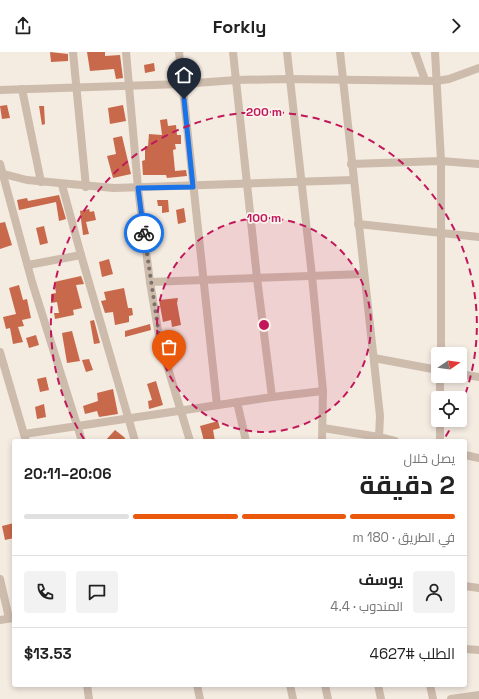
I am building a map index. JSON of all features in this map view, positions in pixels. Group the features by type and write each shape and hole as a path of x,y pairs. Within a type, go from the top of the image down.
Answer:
{"street":[{"path":"72,52 86,187"},
{"path":"126,52 138,188 150,282 160,342 189,439"},
{"path":"179,52 217,405"},
{"path":"234,52 257,278 272,397"},
{"path":"286,52 312,276 323,391 322,439"},
{"path":"323,428 379,439 380,416 351,164 340,52"},
{"path":"415,52 425,80"},
{"path":"435,52 441,161 441,347"},
{"path":"0,90 182,84 236,80 289,79 436,81 449,79 479,68"},
{"path":"22,89 41,182"},
{"path":"351,164 441,161 479,164"},
{"path":"0,164 28,265 81,439"},
{"path":"2,174 62,185 138,188 353,180"},
{"path":"62,185 134,439"},
{"path":"358,224 479,237"},
{"path":"28,265 81,255"},
{"path":"150,282 364,274"},
{"path":"0,352 25,438 78,426 128,418 323,391"},
{"path":"374,358 431,369"},
{"path":"467,375 479,377"},
{"path":"237,402 246,439"},
{"path":"440,427 440,439"},
{"path":"467,455 479,458"},
{"path":"0,579 12,618 0,620"},
{"path":"467,586 479,588"},
{"path":"467,649 479,650"},
{"path":"87,687 89,699"},
{"path":"197,687 200,699"},
{"path":"290,687 293,699"},
{"path":"325,687 328,699"},
{"path":"378,687 381,699"},
{"path":"430,687 433,699"},
{"path":"452,699 479,695"}],"building":[{"path":"50,52 68,54 68,61 51,62"},
{"path":"87,52 105,52 105,56 120,55 123,78 116,79 114,69 90,71"},
{"path":"154,63 155,71 145,73 144,65"},
{"path":"7,105 10,118 2,119 0,106"},
{"path":"123,105 126,121 110,124 108,108"},
{"path":"39,106 44,106 45,124 42,125"},
{"path":"167,119 168,126 176,125 177,135 181,135 181,144 175,144 176,149 173,150 175,171 186,170 187,176 167,178 166,175 143,175 142,161 145,160 145,146 148,146 149,134 162,135 160,120"},
{"path":"122,136 131,174 113,178 107,156 116,154 113,138"},
{"path":"59,195 66,219 59,221 56,202 19,210 17,200 27,198 28,201"},
{"path":"157,200 168,200 169,212 162,213 162,206 158,206"},
{"path":"184,208 186,222 178,224 176,210"},
{"path":"89,209 90,212 94,211 96,220 86,222 89,234 83,235 80,211"},
{"path":"5,222 12,245 0,249 0,223"},
{"path":"44,226 48,243 40,245 36,228"},
{"path":"109,259 113,274 102,277 99,262"},
{"path":"81,276 84,284 76,285 82,308 73,310 74,315 55,319 54,313 59,313 57,302 51,303 51,294 56,293 54,282"},
{"path":"19,285 23,300 27,299 31,318 22,320 24,326 18,327 23,342 13,344 10,328 6,329 3,317 16,314 9,288"},
{"path":"124,288 128,308 132,308 133,315 129,316 129,322 115,325 113,312 105,313 101,301 106,300 104,292"},
{"path":"178,298 177,303 181,325 172,327 171,320 163,322 159,300"},
{"path":"94,320 100,343 94,344 90,321"},
{"path":"150,324 151,330 125,337 125,331"},
{"path":"72,331 80,361 67,363 62,333"},
{"path":"36,335 39,345 29,348 26,338"},
{"path":"89,359 93,370 86,372 82,360"},
{"path":"46,377 49,390 40,392 37,379"},
{"path":"156,381 163,405 149,409 148,401 152,400 147,384"},
{"path":"113,389 118,414 99,417 97,411 85,414 83,406 98,401 97,393"},
{"path":"44,404 46,417 37,419 35,407"},
{"path":"218,421 220,428 213,430 215,439 203,439 200,426"},
{"path":"115,430 126,439 107,439"},
{"path":"12,524 12,538 5,540 2,526"}],"way so far":[{"path":"144,233 160,342 169,371"}],"route":[{"path":"144,233 138,188 193,187 184,99"}]}
